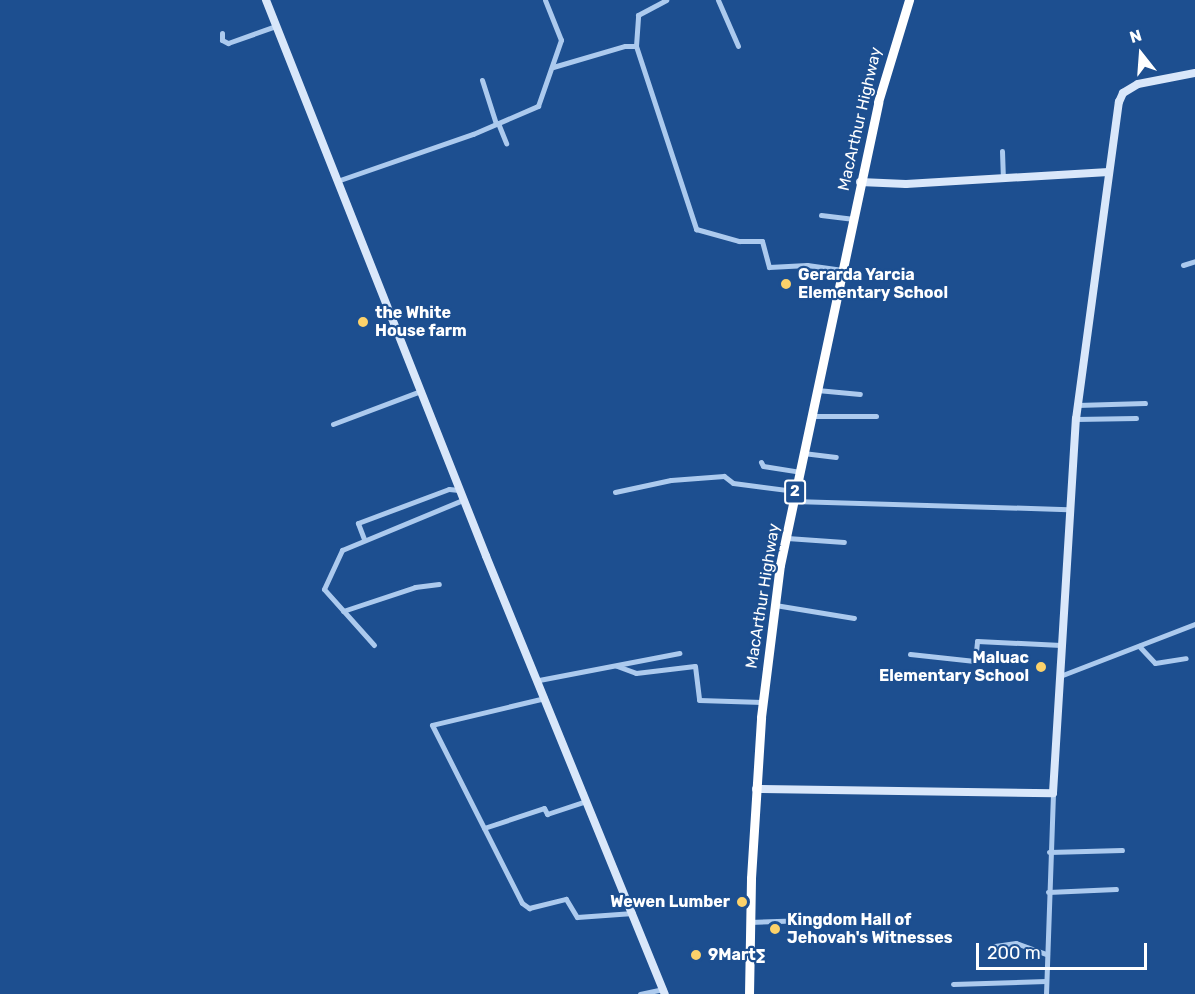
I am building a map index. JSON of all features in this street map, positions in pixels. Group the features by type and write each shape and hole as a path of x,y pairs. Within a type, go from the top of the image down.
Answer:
{"highway":[{"name":"MacArthur Highway","path":"749,994 749,922 756,789 762,702 775,605 815,389 860,182 888,59 909,0"}],"street":[{"path":"266,0 463,500 634,913 664,992 640,994"},
{"path":"337,180 497,124 538,106 553,67 561,36 545,0"},
{"path":"666,0 638,15 636,46 696,229 739,241 762,241 769,267 807,265 841,270"},
{"path":"718,0 738,46"},
{"path":"222,33 222,40 228,44 276,26"},
{"path":"553,67 625,46 636,46"},
{"path":"1046,994 1049,852 1068,509 1077,405 1109,172 1123,93 1138,84 1195,73"},
{"path":"482,80 506,143"},
{"path":"1002,151 1003,176"},
{"path":"860,182 896,184 1003,176 1109,172"},
{"path":"821,215 852,219"},
{"path":"1184,265 1195,261"},
{"path":"815,389 861,394"},
{"path":"333,424 421,391"},
{"path":"1077,405 1145,403"},
{"path":"810,416 876,416"},
{"path":"1076,419 1136,418"},
{"path":"803,453 836,457"},
{"path":"761,462 763,466 799,472"},
{"path":"615,492 671,480 724,476 733,483 794,496 1068,509"},
{"path":"364,538 358,523 449,489 459,490"},
{"path":"374,645 324,589 342,550 364,538 463,500"},
{"path":"787,538 844,542"},
{"path":"343,611 415,587 439,584"},
{"path":"775,605 854,618"},
{"path":"1060,676 1195,624"},
{"path":"910,654 975,661 976,641 1061,645"},
{"path":"1139,646 1155,663 1186,658"},
{"path":"538,680 617,666 626,661 679,653"},
{"path":"617,666 627,673 695,666 699,700 762,702"},
{"path":"545,698 432,725 522,903 529,908 566,899 577,917 634,913"},
{"path":"756,789 1053,793"},
{"path":"484,828 544,808 546,814 586,801"},
{"path":"1049,852 1122,850"},
{"path":"1048,892 1116,889"},
{"path":"749,922 785,921"},
{"path":"995,946 1016,943 1047,954"},
{"path":"953,984 1046,981"}],"place":[{"name":"Gerarda Yarcia Elementary School","path":"786,284"},
{"name":"the White House farm","path":"363,322"},
{"name":"Maluac Elementary School","path":"1041,667"},
{"name":"Wewen Lumber","path":"742,902"},
{"name":"Kingdom Hall of Jehovah's Witnesses","path":"775,929"},
{"name":"9Mart∑","path":"696,955"}]}
